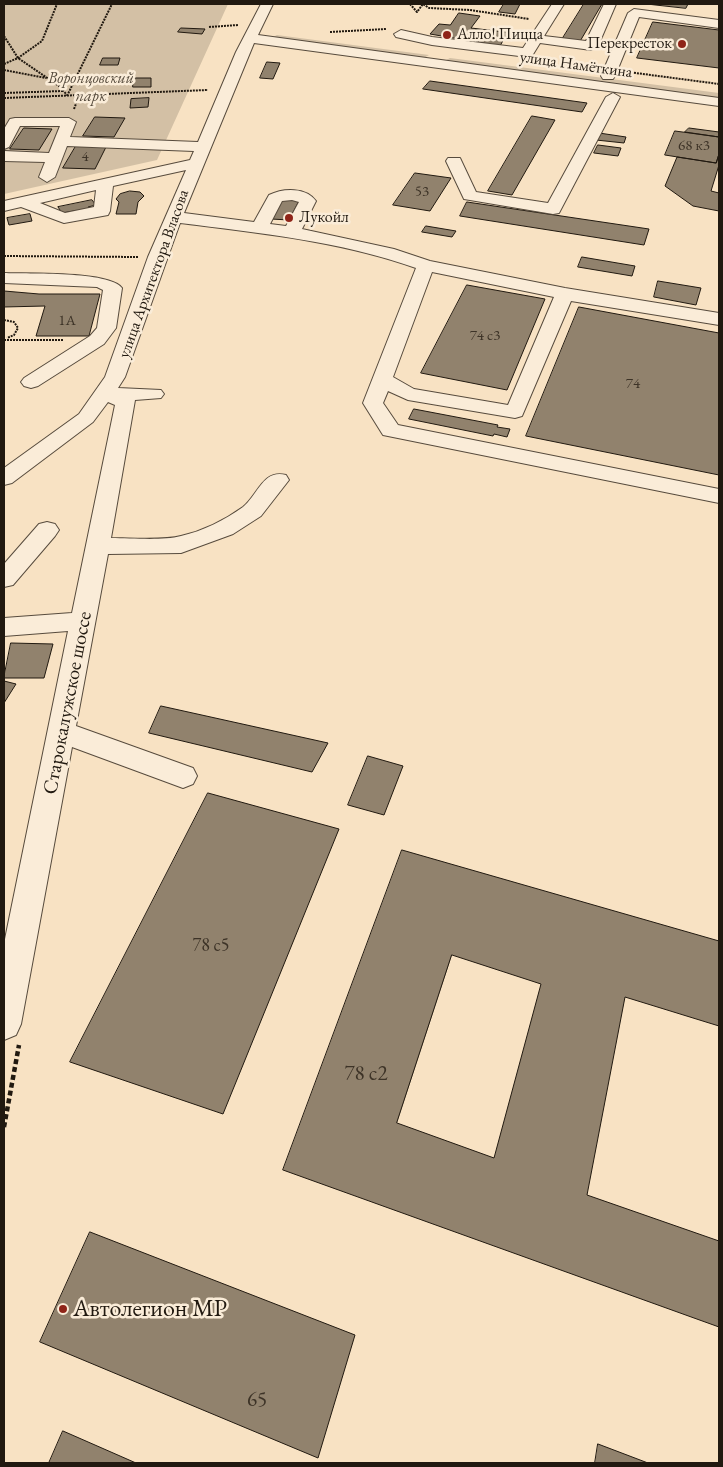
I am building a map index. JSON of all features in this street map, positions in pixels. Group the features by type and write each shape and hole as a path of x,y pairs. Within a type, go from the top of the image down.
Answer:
{"street":[{"name":"улица Архитектора Власова","path":"4,478 86,418 106,394 123,359 157,257 204,147 250,31 267,4"},
{"path":"385,47 407,28 432,41 523,59 558,4"},
{"path":"536,39 591,46 610,4"},
{"path":"627,4 710,13"},
{"path":"609,73 634,13 719,24"},
{"name":"улица Намёткина","path":"250,31 385,47 447,60 523,59 719,91"},
{"name":"улица Намёткина","path":"250,31 719,102"},
{"path":"591,84 610,96 662,105 719,102"},
{"path":"454,161 470,196 553,209 610,96"},
{"path":"4,144 15,122 69,122 47,178"},
{"path":"60,141 204,147"},
{"path":"4,156 54,158"},
{"path":"4,206 196,163"},
{"path":"148,174 170,179 179,183 185,190"},
{"path":"23,202 64,218 102,211 105,183"},
{"path":"259,228 275,198 284,195 304,197 308,201 292,232"},
{"path":"174,216 292,232 394,254 426,264 565,294 719,320"},
{"path":"426,264 372,403 391,430 719,496"},
{"path":"4,278 100,282 113,288 106,328 97,340 31,382"},
{"path":"382,379 408,394 514,412 565,294"},
{"path":"106,394 154,394"},
{"name":"Старокалужское шоссе","path":"4,1024 126,402 106,394"},
{"path":"99,546 181,545 225,529 253,511 278,480"},
{"path":"4,580 47,530"},
{"path":"4,627 84,621"},
{"path":"62,732 183,776"}],"path":[{"path":"5,63 18,58 42,41 57,4"},
{"path":"67,96 112,4"},
{"path":"410,4 416,12 423,4 429,8 470,10 547,21"},
{"path":"209,27 250,31"},
{"path":"323,32 407,28"},
{"path":"4,36 18,58 49,78 67,96"},
{"path":"4,70 49,78"},
{"path":"609,73 719,84"},
{"path":"4,98 208,90"},
{"path":"4,93 63,91"},
{"path":"4,256 157,257"},
{"path":"4,320 14,322 18,328 14,335 4,339"},
{"path":"4,339 97,340"}],"green space":[{"name":"Воронцовский парк","path":"4,4 228,4 157,160 4,194"},
{"path":"277,35 429,55 424,58 271,38"},
{"path":"450,58 719,93 719,99 444,61"}],"building":[{"path":"504,4 520,4 515,14 499,12"},
{"path":"584,4 602,4 579,43 561,41"},
{"path":"647,4 688,4 686,8"},
{"path":"459,13 480,16 471,28 513,33 510,38 505,37 500,46 430,34 439,24 450,25"},
{"name":"Перекресток","path":"653,22 719,30 719,68 637,58"},
{"path":"181,28 205,29 202,34 178,32"},
{"path":"103,58 120,58 118,65 100,65"},
{"path":"267,62 280,63 273,79 260,78"},
{"path":"134,78 151,78 151,87 133,87"},
{"path":"430,81 587,103 582,112 423,89"},
{"path":"149,98 148,107 130,108 131,99"},
{"path":"532,116 555,120 512,195 488,191"},
{"path":"95,117 125,118 114,137 83,136"},
{"path":"24,128 52,129 39,150 10,149"},
{"path":"689,128 719,132 719,137 685,132"},
{"path":"675,131 719,137 719,154 716,163 665,155"},
{"path":"599,133 626,137 624,143 596,140"},
{"path":"598,145 621,148 618,156 594,153"},
{"path":"76,146 106,147 95,169 63,168"},
{"path":"719,154 719,165 711,191 719,193 719,211 693,206 665,186 677,157 716,163"},
{"path":"415,173 451,178 430,211 393,205"},
{"path":"130,191 140,192 144,196 138,202 136,214 116,214 119,202 116,199 120,194"},
{"path":"282,199 299,201 289,220 271,219"},
{"path":"92,200 96,205 88,207 92,212 77,215 74,211 62,213 58,207"},
{"path":"467,202 649,229 644,245 460,216"},
{"path":"30,214 32,221 9,225 7,218"},
{"path":"426,226 456,231 452,237 422,232"},
{"path":"582,257 635,266 632,276 578,267"},
{"path":"658,281 701,288 696,305 654,297"},
{"path":"467,285 545,299 507,390 421,373"},
{"path":"4,291 39,294 100,294 89,336 36,336 45,306 4,307"},
{"path":"579,307 719,333 719,475 526,436"},
{"path":"414,409 510,429 507,437 494,434 493,436 409,419"},
{"path":"11,643 53,644 44,678 4,678"},
{"path":"4,681 16,684 4,703"},
{"path":"161,706 328,743 312,772 149,733"},
{"path":"368,756 403,766 384,815 348,805"},
{"path":"208,793 339,829 223,1114 70,1062"},
{"path":"402,850 719,941 719,1026 625,997 587,1195 719,1241 719,1327 283,1170","holes":["452,955 541,984 494,1158 397,1123"]},
{"path":"90,1232 355,1335 318,1458 40,1342"},
{"path":"63,1431 136,1463 49,1463"},
{"path":"598,1444 648,1463 595,1463"}],"place":[{"name":"Алло! Пицца","path":"447,35"},
{"name":"Перекресток","path":"682,44"},
{"name":"Лукойл","path":"289,218"},
{"name":"Автолегион МР","path":"63,1309"}]}
